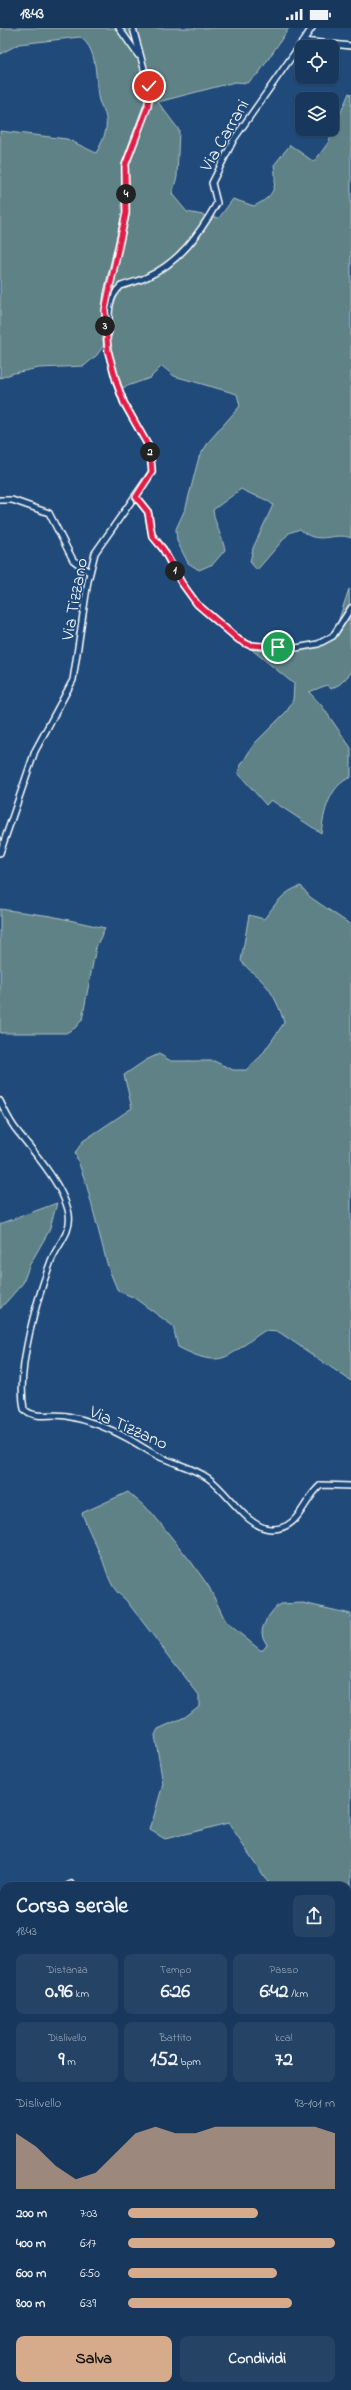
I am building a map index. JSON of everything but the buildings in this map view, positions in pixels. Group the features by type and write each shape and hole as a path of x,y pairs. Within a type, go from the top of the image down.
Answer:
{"street":[{"path":"119,28 140,59"},
{"path":"106,337 105,310 126,213 125,166 149,101 149,86 140,59 133,28"},
{"name":"Via Carrani","path":"304,40 312,28"},
{"path":"339,44 351,46"},
{"name":"Via Carrani","path":"106,337 110,331 110,302 116,291 121,286 158,272 176,258 196,238 217,203 212,183 228,150 295,53"},
{"name":"Via Tizzano","path":"0,853 35,751 73,680 89,572 95,553 106,535 136,497 152,472 150,449 124,403 108,351 106,337"},
{"path":"136,497 148,512 152,536 163,549 181,582 197,604 239,640 249,645 263,647 296,648 318,644 333,636 351,608"},
{"path":"0,500 12,500 49,512 73,560 89,572"},
{"name":"Via Tizzano","path":"0,1101 17,1132 26,1141 57,1188 69,1213 70,1222 68,1231 51,1260 31,1326 23,1377 24,1409 30,1414 37,1416 55,1414 100,1426 129,1439 159,1456 201,1473 218,1486 245,1515 264,1528 278,1528 293,1522 322,1485 351,1486"}],"green space":[{"path":"0,28 289,28 259,73 247,83 235,82 158,102 179,130 177,177 172,194 187,212 219,218 233,199 254,206 270,194 275,185 274,165 290,145 314,162 328,143 331,136 339,136 339,117 349,93 351,94 351,538 344,536 313,537 300,529 289,533 257,570 250,562 253,548 273,505 266,500 241,489 213,510 215,521 225,550 213,564 199,570 188,563 177,541 176,529 186,507 199,457 210,440 240,406 237,394 174,376 162,366 150,378 122,388 104,345 97,355 84,366 39,368 14,373 0,378 0,131 67,139 96,153 104,136 106,118 99,101 95,66 91,50 80,37 19,44 0,54"},
{"path":"349,589 351,673 340,684 331,689 327,685 309,692 322,706 351,748 351,777 337,787 329,800 321,833 271,800 266,805 238,773 241,765 254,744 287,711 293,700 294,684 251,649 298,648 329,639 336,628"},
{"path":"301,886 310,897 351,925 351,1381 279,1332 264,1331 232,1353 215,1359 193,1354 178,1347 173,1326 133,1297 120,1292 117,1289 108,1267 86,1183 75,1153 83,1141 132,1108 124,1075 146,1060 159,1054 171,1061 214,1061 233,1070 246,1070 261,1056 284,1023 279,1007 267,987 241,961 249,915 264,919 284,895"},
{"path":"0,909 51,916 105,928 96,947 82,1020 75,1028 66,1033 0,1033"},
{"path":"57,1203 49,1231 29,1266 23,1283 0,1309 0,1224"},
{"path":"128,1492 152,1513 192,1563 209,1587 226,1622 260,1650 263,1650 267,1645 262,1634 263,1626 271,1613 280,1604 303,1603 351,1614 351,1882 268,1882 228,1823 165,1839 150,1830 163,1784 155,1735 158,1729 185,1717 199,1706 199,1695 125,1599 115,1589 82,1513"}],"route":[{"path":"149,86 148,106 125,166 126,213 105,310 108,351 117,384 124,403 150,449 152,472 136,497 148,512 152,536 163,549 181,582 197,604 239,640 249,645 278,647"}]}
